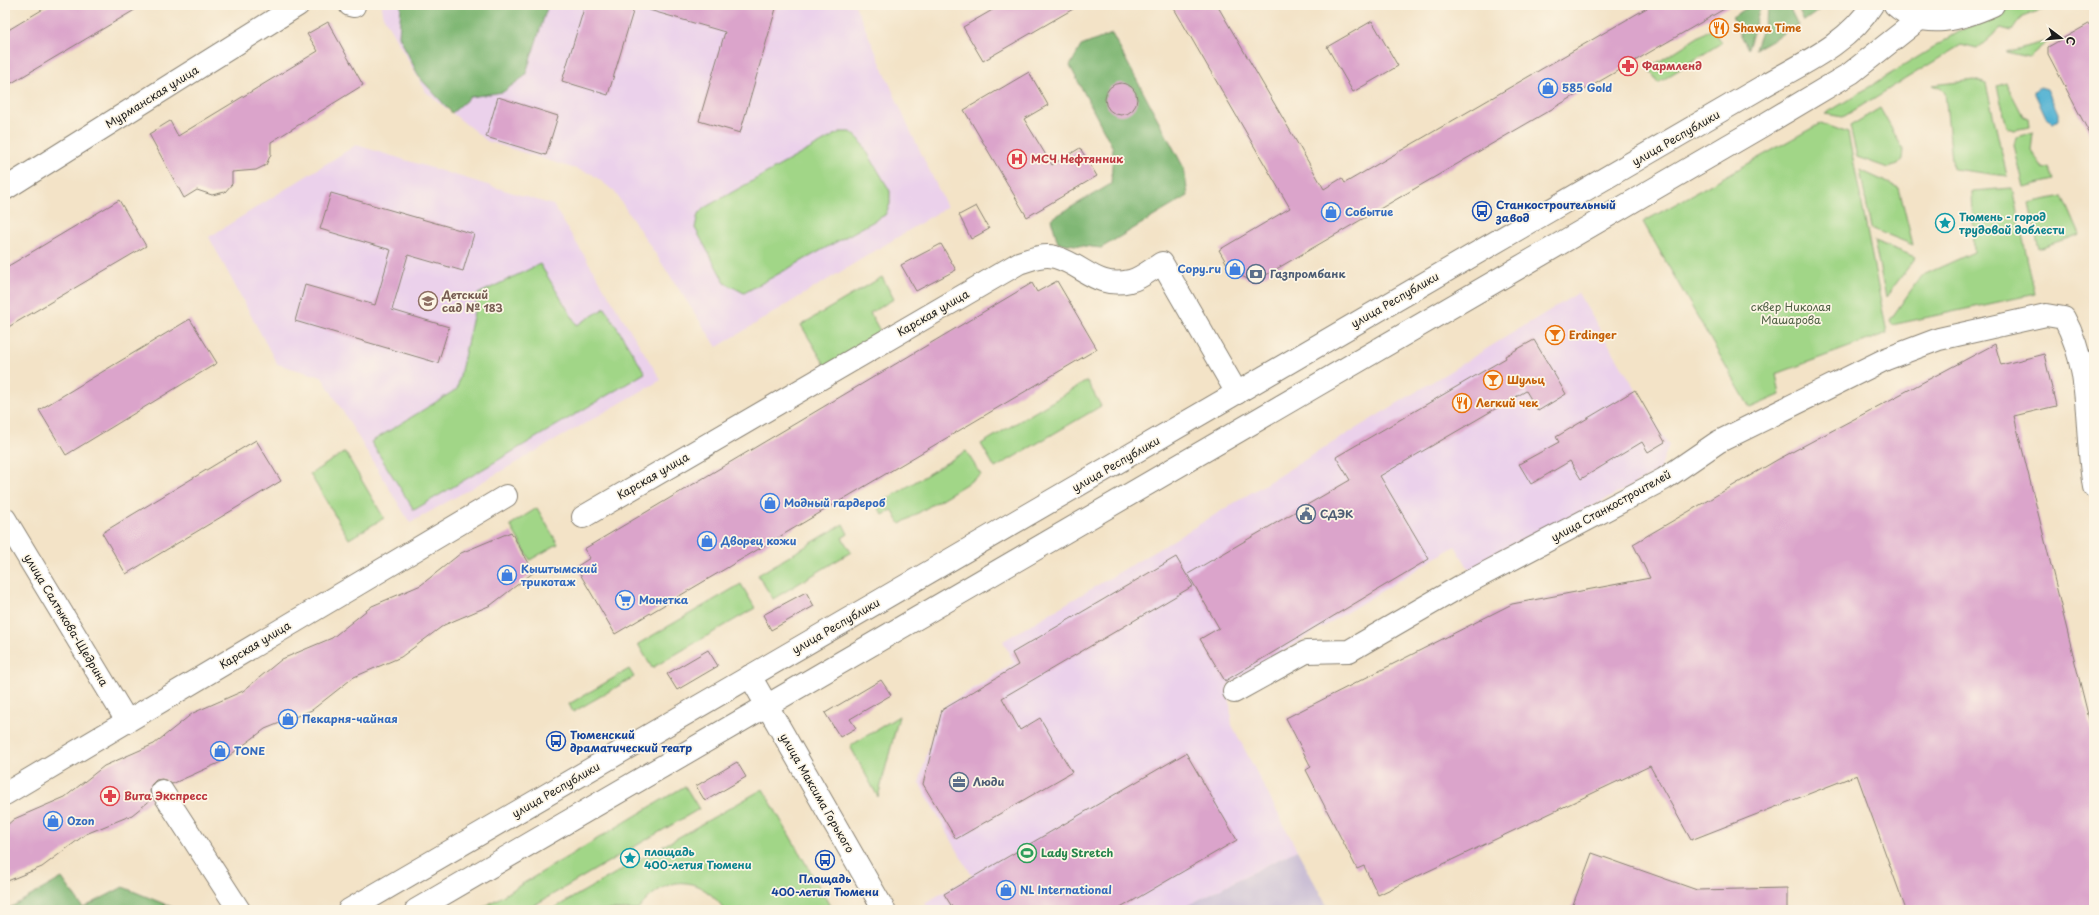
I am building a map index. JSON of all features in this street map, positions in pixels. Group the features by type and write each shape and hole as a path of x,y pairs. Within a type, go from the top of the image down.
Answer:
{"main road":[{"name":"Мурманская улица","path":"5,189 298,5"},
{"name":"улица Республики","path":"349,910 1818,54 1851,31 1872,5"},
{"path":"1895,5 1907,13 1926,9"},
{"path":"1926,9 1932,20 1951,20 1970,15 1992,5"},
{"path":"416,910 1851,73 1926,9"},
{"name":"Карская улица","path":"583,517 1019,263 1038,256 1055,257 1094,278 1111,283 1131,281 1162,263 1237,393"},
{"name":"улица Станкостроителей","path":"1234,692 1306,652 1349,651 1461,586 1664,479 1718,442 1886,359 1939,339 2046,315 2064,318 2075,337 2090,392"},
{"path":"2090,392 2091,471 2094,487"},
{"name":"Карская улица","path":"5,794 506,496"},
{"name":"улица Салтыкова-Щедрина","path":"5,519 127,721"},
{"name":"улица Максима Горького","path":"750,676 768,705 884,910"},
{"path":"162,791 239,910"}],"shaded area":[{"path":"382,5 855,5 908,126 947,207 717,347 614,191 592,174 487,141 426,92 382,14"},
{"name":"Детский сад № 183","path":"356,145 553,205 661,380 410,523 322,377 277,364 209,237"},
{"path":"1578,293 1669,445 1659,471 1471,572 1455,546 1228,685 1232,725 1297,850 1178,910 929,910 925,903 972,876 919,783 939,710 1014,663 1003,641 1167,544"},
{"path":"1297,850 1329,910 1178,910"}],"green space":[{"path":"401,5 548,5 525,76 503,92 470,97 452,113 419,77 399,36"},
{"path":"1752,5 1761,5 1748,49 1732,17"},
{"path":"1770,5 1788,5 1798,25 1755,49"},
{"path":"1797,5 1827,5 1804,21"},
{"path":"2018,5 2059,5 2022,16 2012,31 2001,28 1977,49 1961,45 1843,117 1825,114 1962,30"},
{"path":"1712,28 1721,43 1658,83 1649,68"},
{"path":"1112,34 1184,168 1188,196 1101,248 1058,243 1051,219 1111,184 1113,148 1070,66 1081,46"},
{"path":"2048,41 2029,57 2006,52"},
{"path":"1975,80 1986,84 2007,176 1953,169 1945,93 1940,88 1933,85"},
{"path":"2006,83 2023,116 2028,118 2029,127 2014,130 2007,127 1997,86"},
{"path":"1880,108 1903,149 1902,160 1898,165 1888,168 1857,157 1850,126"},
{"name":"сквер Николая Машарова","path":"1821,123 1848,133 1887,333 1776,374 1780,395 1750,408 1643,222"},
{"path":"840,132 851,132 860,140 890,191 890,204 885,215 744,293 725,283 695,228 698,214 704,208"},
{"path":"2033,133 2031,151 2044,169 2049,167 2054,180 2024,187 2014,145 2016,137"},
{"path":"1860,170 1899,188 1913,245 1871,228"},
{"path":"2012,188 2035,294 1892,325 1890,320 1921,276 1974,252 1972,191"},
{"path":"2063,196 2080,235 2039,249 2029,203"},
{"path":"1874,241 1916,257 1886,297"},
{"path":"540,264 577,325 605,308 645,373 414,510 371,442 457,389 478,294"},
{"path":"882,277 894,299 870,313 884,338 828,370 801,325"},
{"path":"1087,381 1101,406 995,468 981,444"},
{"path":"966,451 981,475 900,524 892,510 883,515 877,505"},
{"path":"345,452 384,518 349,539 310,474"},
{"path":"537,508 558,544 530,560 510,525"},
{"path":"843,524 848,534 842,538 851,552 773,599 758,575"},
{"path":"741,584 755,608 652,668 638,644"},
{"path":"629,669 634,677 573,712 569,704"},
{"path":"899,716 878,797 850,746"},
{"path":"685,786 699,809 526,910 479,910"},
{"path":"763,789 830,906 823,910 725,910 704,889 693,884 682,883 670,884 659,890 638,910 551,910"},
{"path":"62,878 83,908 123,887 179,910 6,910"}],"water":[{"path":"2040,87 2047,89 2058,113 2058,120 2053,123 2047,119 2035,94 2035,91"}],"building":[{"path":"50,5 143,5 5,87 5,32"},
{"path":"585,5 635,5 608,95 562,81"},
{"path":"650,5 777,5 740,133 699,121 725,32 649,10"},
{"path":"1001,5 1080,5 983,61 963,27"},
{"path":"1172,5 1217,5 1324,189 1342,178 1345,183 1652,5 1731,5 1254,282 1231,271 1219,250 1290,208"},
{"path":"1372,21 1398,66 1353,92 1327,47"},
{"path":"2094,21 2094,142 2048,54 2048,47"},
{"path":"328,22 363,85 271,142 271,154 266,165 256,170 232,172 232,184 225,192 212,195 197,190 184,198 149,134 170,121 178,136 318,51 307,34"},
{"path":"1029,72 1048,105 1024,119 1052,165 1080,148 1097,176 1027,217 964,110"},
{"path":"1121,83 1132,88 1137,99 1132,110 1121,115 1110,110 1105,99 1110,88"},
{"path":"498,97 558,116 546,155 486,137"},
{"path":"331,193 474,234 463,271 408,255 392,310 449,327 438,363 295,321 305,285 375,305 391,250 320,229"},
{"path":"119,200 146,246 5,329 5,268"},
{"path":"976,206 989,229 971,239 959,215"},
{"path":"941,244 956,270 916,291 901,265"},
{"path":"1057,281 1097,349 615,634 576,567 590,558 584,549 1032,283 1037,292"},
{"path":"190,319 217,363 66,455 39,410"},
{"path":"1534,340 1566,394 1538,411 1526,391 1380,476 1429,559 1225,681 1200,639 1219,628 1188,574 1350,480 1336,457 1506,358 1505,356"},
{"path":"1995,344 2001,365 2044,354 2056,406 2014,416 2094,739 2094,910 1906,910 1857,775 1691,840 1650,766 1378,895 1364,866 1357,869 1306,770 1311,767 1286,718 1512,604 1650,578 1633,544 1777,460"},
{"path":"1635,390 1665,442 1648,452 1642,442 1581,479 1570,461 1531,484 1519,464 1559,442 1556,437"},
{"path":"256,440 281,481 126,574 102,533"},
{"path":"511,532 534,572 491,605 444,625 401,657 354,677 312,710 265,729 221,762 172,784 162,779 156,780 151,785 150,791 152,799 132,815 86,834 42,867 5,882 5,827 14,819 65,797 104,766 154,744 193,713 243,691 282,659 332,638 372,606 421,585 461,553"},
{"path":"1176,557 1193,586 1002,698 1020,730 1040,718 1072,772 956,839 923,784 942,710 1018,665 1012,653"},
{"path":"806,592 814,606 771,630 763,615"},
{"path":"708,650 718,666 677,690 667,674"},
{"path":"881,680 891,695 850,719 856,728 840,737 825,713"},
{"path":"1186,753 1237,840 1117,910 954,910 944,894"},
{"path":"737,762 746,777 705,801 696,786"},
{"path":"1592,853 1697,890 1787,888 1787,910 1571,910"}],"place":[{"name":"Shawa Time","path":"1719,28"},
{"name":"Фармленд","path":"1628,66"},
{"name":"585 Gold","path":"1548,88"},
{"name":"МСЧ Нефтянник","path":"1017,159"},
{"name":"Станкостроительный завод","path":"1482,211"},
{"name":"Событие","path":"1331,212"},
{"name":"Тюмень - город трудовой доблести","path":"1945,223"},
{"name":"Copy.ru","path":"1235,269"},
{"name":"Газпромбанк","path":"1256,274"},
{"name":"Детский сад № 183","path":"428,301"},
{"name":"Erdinger","path":"1555,335"},
{"name":"Шульц","path":"1493,380"},
{"name":"Легкий чек","path":"1462,403"},
{"name":"Модный гардероб","path":"770,503"},
{"name":"СДЭК","path":"1306,514"},
{"name":"Дворец кожи","path":"707,541"},
{"name":"Кыштымский трикотаж","path":"507,575"},
{"name":"Монетка","path":"625,600"},
{"name":"Пекарня-чайная","path":"288,719"},
{"name":"Тюменский драматический театр","path":"556,741"},
{"name":"TONE","path":"220,751"},
{"name":"Люди","path":"959,782"},
{"name":"Вита Экспресс","path":"110,796"},
{"name":"Ozon","path":"53,821"},
{"name":"Lady Stretch","path":"1027,853"},
{"name":"площадь 400-летия Тюмени","path":"630,858"},
{"name":"Площадь 400-летия Тюмени","path":"825,860"},
{"name":"NL International","path":"1006,890"}]}
